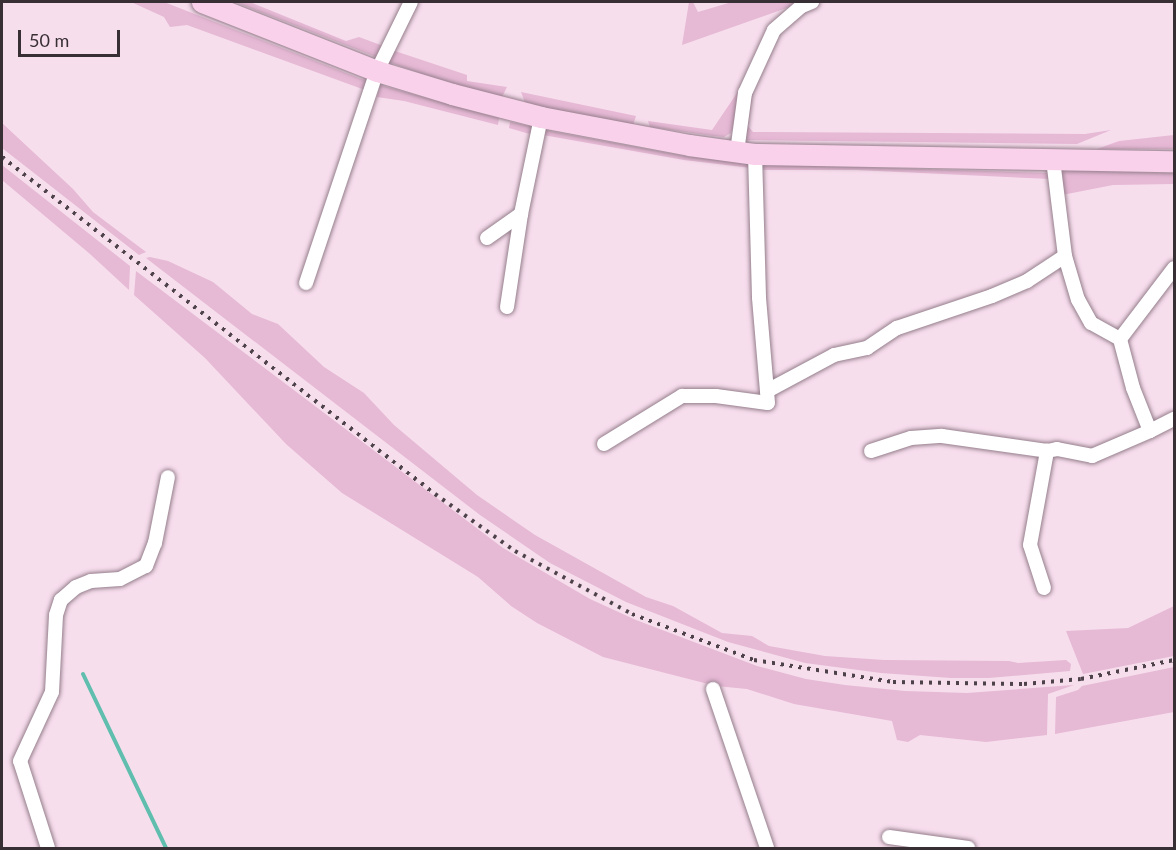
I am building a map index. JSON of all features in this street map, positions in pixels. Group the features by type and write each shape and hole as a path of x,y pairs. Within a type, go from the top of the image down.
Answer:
{"main road":[{"path":"202,2 377,71 452,94 541,117 746,153 1174,161"}],"street":[{"path":"306,283 377,71 411,2"},
{"path":"604,444 682,396 716,396 768,402 746,153 745,93 774,30 802,6 812,2"},
{"path":"507,307 541,117"},
{"path":"1053,160 1065,256 1078,300 1091,322 1120,339 1133,388 1150,431"},
{"path":"487,238 522,214"},
{"path":"767,391 834,355 867,348 897,328 992,296 1027,281 1065,256"},
{"path":"1120,339 1174,268"},
{"path":"870,451 911,438 942,436 1047,451 1057,449 1092,456 1174,419"},
{"path":"1044,588 1030,545 1047,451"},
{"path":"48,849 20,761 52,692 56,615 61,600 76,587 91,582 120,579 146,566 155,543 168,477"},
{"path":"713,689 767,849"},
{"path":"889,837 968,849"}],"shaded area":[{"path":"131,2 164,2 369,82 365,90 187,25 170,27 164,17"},
{"path":"235,2 250,2 346,41 359,37 386,47 379,58"},
{"path":"689,2 693,2 698,12 732,2 795,2 795,5 682,45"},
{"path":"778,34 753,92 748,126 753,132 1085,134 1111,130 1077,144 747,140 744,133 749,93"},
{"path":"392,50 467,75 467,81 507,87 502,97 458,87 386,61"},
{"path":"758,52 731,133 724,137 650,127 648,121 712,130 737,93"},
{"path":"380,85 499,118 498,125 404,101 377,97"},
{"path":"521,92 636,116 633,125 526,105"},
{"path":"510,122 535,127 533,135 509,128"},
{"path":"2,123 73,189 93,212 146,252 139,255 2,148"},
{"path":"544,130 685,156 752,164 751,168 684,160 543,135"},
{"path":"1174,135 1174,149 1097,149 1119,141"},
{"path":"763,164 1051,173 1051,179 856,170 763,170"},
{"path":"2,165 130,266 129,290 2,180"},
{"path":"1057,170 1174,173 1174,184 1113,185 1062,195"},
{"path":"146,258 168,261 213,282 252,314 278,324 324,367 364,393 394,425 477,495 535,535 646,597 673,606 722,633 752,636 769,646 825,656 884,660 1018,663 1066,660 1071,664 1070,671 989,678 951,678 881,673 805,663 728,642 626,602 550,563 480,515"},
{"path":"136,271 503,548 590,599 636,620 757,666 806,679 845,685 905,691 967,693 1074,685 1048,694 1047,735 986,742 920,735 908,742 897,740 892,721 794,704 747,689 716,686 603,657 537,623 511,606 478,577 342,493 286,444 205,358 134,295"},
{"path":"1174,606 1174,656 1083,674 1066,631 1128,628"},
{"path":"1174,667 1174,712 1055,734 1056,697 1078,690 1082,686"}],"waterway":[{"path":"83,674 166,848"}],"railway":[{"path":"2,157 435,494 515,551 632,614 754,660 893,682 1024,684 1081,679 1174,660"}]}
